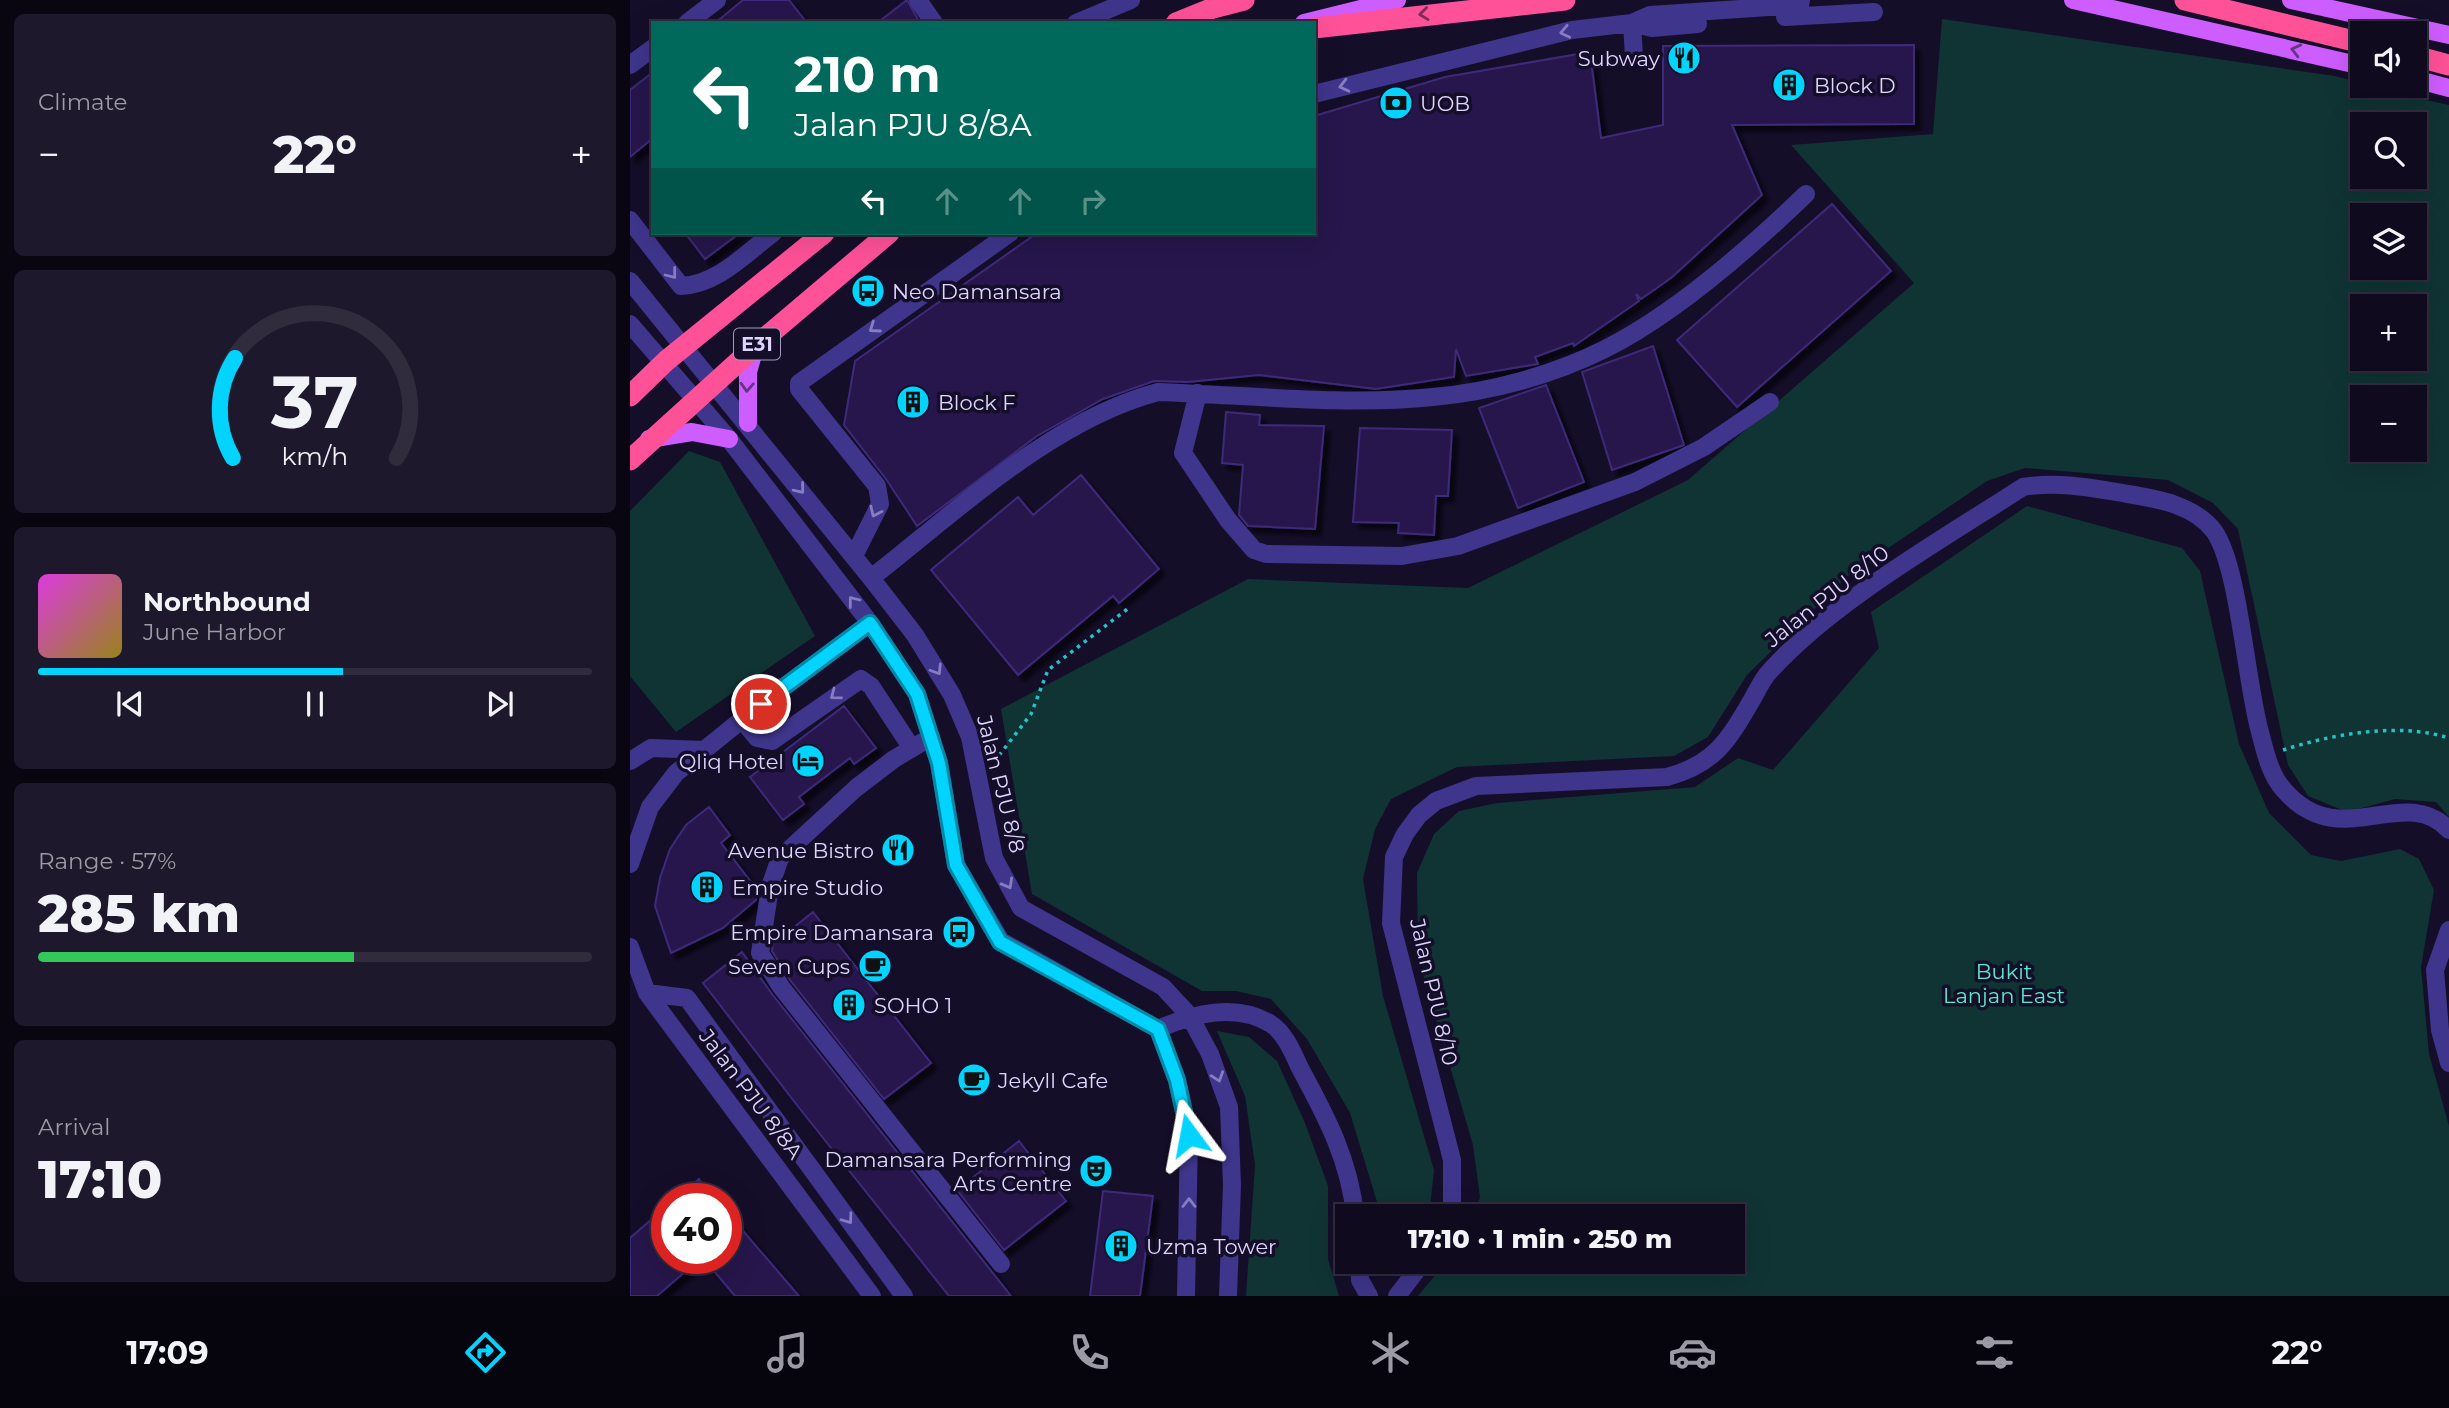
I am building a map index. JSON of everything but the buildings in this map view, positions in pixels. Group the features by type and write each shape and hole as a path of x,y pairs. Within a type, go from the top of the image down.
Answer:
{"highway":[{"path":"1181,21 1213,8 1244,0"},
{"path":"1316,28 1564,0"},
{"path":"2185,0 2350,40"},
{"path":"2427,59 2449,65"},
{"name":"E31","path":"630,396 666,360 822,235"},
{"name":"E31","path":"630,458 759,343 887,235"}],"main road":[{"path":"1190,21 1254,0"},
{"path":"1312,21 1397,0"},
{"path":"2073,0 2350,63"},
{"path":"2291,0 2447,34"},
{"path":"2427,82 2449,88"},
{"path":"630,387 816,235"},
{"path":"630,458 647,439 897,235"},
{"path":"748,423 747,384 754,351"},
{"path":"647,439 692,432 729,439"}],"street":[{"path":"690,21 718,0"},
{"path":"918,0 933,21"},
{"path":"1081,21 1131,0"},
{"path":"1316,94 1572,30 1632,23 1650,15 1800,5 1801,0"},
{"path":"1632,23 1652,28 1813,8 1874,12"},
{"path":"1632,23 1634,57"},
{"path":"630,65 651,49"},
{"path":"871,578 960,507 1090,418 1125,401 1158,392 1382,400 1433,397 1489,389 1549,372 1606,348 1667,309 1724,265 1806,194"},
{"path":"630,220 681,286 697,285 716,277 770,235"},
{"path":"854,556 880,504 881,496 877,486 799,389 799,383 1007,235"},
{"name":"Jalan PJU 8/8","path":"630,281 854,556 915,635 953,695 971,737 994,858 1021,908 1163,987 1189,1015 1210,1054 1229,1107 1232,1185 1228,1296"},
{"path":"630,324 729,439 870,623 917,694 939,763 956,865 1000,942 1158,1029 1177,1080 1189,1135 1186,1296"},
{"path":"1198,393 1183,453 1228,520 1254,550 1266,554 1342,556 1402,556 1458,546 1540,517 1635,482 1704,447 1770,402"},
{"name":"Jalan PJU 8/10","path":"1452,1204 1452,1160 1391,923 1394,858 1419,815 1436,802 1476,786 1667,777 1689,771 1713,757 1768,672 1824,622 2023,487 2044,483 2074,485 2154,498 2193,513 2213,529 2221,545 2233,590 2248,679 2267,756 2284,791 2301,805 2329,820 2351,821 2414,813 2440,821 2449,830"},
{"path":"630,864 650,807 676,773 870,623"},
{"path":"742,720 757,738 772,741 861,679 871,686 911,747"},
{"path":"931,737 911,747 856,788 780,858 770,887 760,953 781,987 1001,1264"},
{"path":"630,761 651,748 704,750"},
{"path":"2449,930 2435,970 2440,1030 2449,1063"},
{"name":"Jalan PJU 8/8A","path":"630,947 647,993 872,1296"},
{"path":"647,993 687,998 904,1296"},
{"path":"1158,1029 1189,1015 1241,1014 1274,1026 1287,1044 1338,1140 1353,1191 1354,1204"},
{"path":"1360,1274 1369,1296"},
{"path":"1397,1296 1414,1274"}],"path":[{"path":"979,781 1031,714 1048,670 1130,607"},
{"path":"2267,756 2358,733 2432,733 2449,738"}],"green space":[{"path":"1942,19 2335,76 2350,80 2350,98 2417,98 2449,105 2449,817 2436,802 2395,799 2347,812 2308,796 2288,765 2238,529 2213,503 2168,480 2025,468 1987,481 1850,574 1747,675 1708,737 1674,756 1457,767 1391,799 1375,829 1363,879 1383,996 1434,1170 1430,1204 1377,1204 1350,1113 1307,1039 1271,999 1236,991 1202,991 1032,894 1001,709 1248,579 1468,588 1688,480 1914,283 1791,145 1933,134"},
{"path":"689,451 720,462 815,636 676,732 630,676 630,511"},
{"name":"Bukit Lanjan East","path":"2027,506 2182,548 2200,571 2239,744 2269,813 2311,855 2341,861 2400,849 2419,859 2434,890 2421,967 2429,1054 2449,1126 2449,1296 1418,1296 1436,1274 1745,1274 1745,1204 1477,1204 1480,1198 1473,1145 1418,957 1417,873 1434,834 1459,811 1497,803 1695,787 1738,758 1773,770 1879,648 1871,612"},
{"path":"1217,1031 1249,1037 1277,1061 1305,1123 1328,1186 1328,1259 1339,1296 1246,1296 1255,1165 1245,1096"}],"place":[{"name":"Subway","path":"1684,58"},
{"name":"Block D","path":"1789,85"},
{"name":"UOB","path":"1396,103"},
{"name":"Neo Damansara","path":"868,291"},
{"name":"Block F","path":"913,402"},
{"name":"Qliq Hotel","path":"808,761"},
{"name":"Avenue Bistro","path":"898,850"},
{"name":"Empire Studio","path":"707,887"},
{"name":"Empire Damansara","path":"959,932"},
{"name":"Seven Cups","path":"875,966"},
{"name":"SOHO 1","path":"849,1005"},
{"name":"Jekyll Cafe","path":"974,1080"},
{"name":"Damansara Performing Arts Centre","path":"1096,1171"},
{"name":"Uzma Tower","path":"1121,1246"}],"route":[{"path":"761,704 870,623 917,694 939,763 949,836 956,865 970,894 1000,942 1158,1029 1177,1080 1189,1135"}]}
